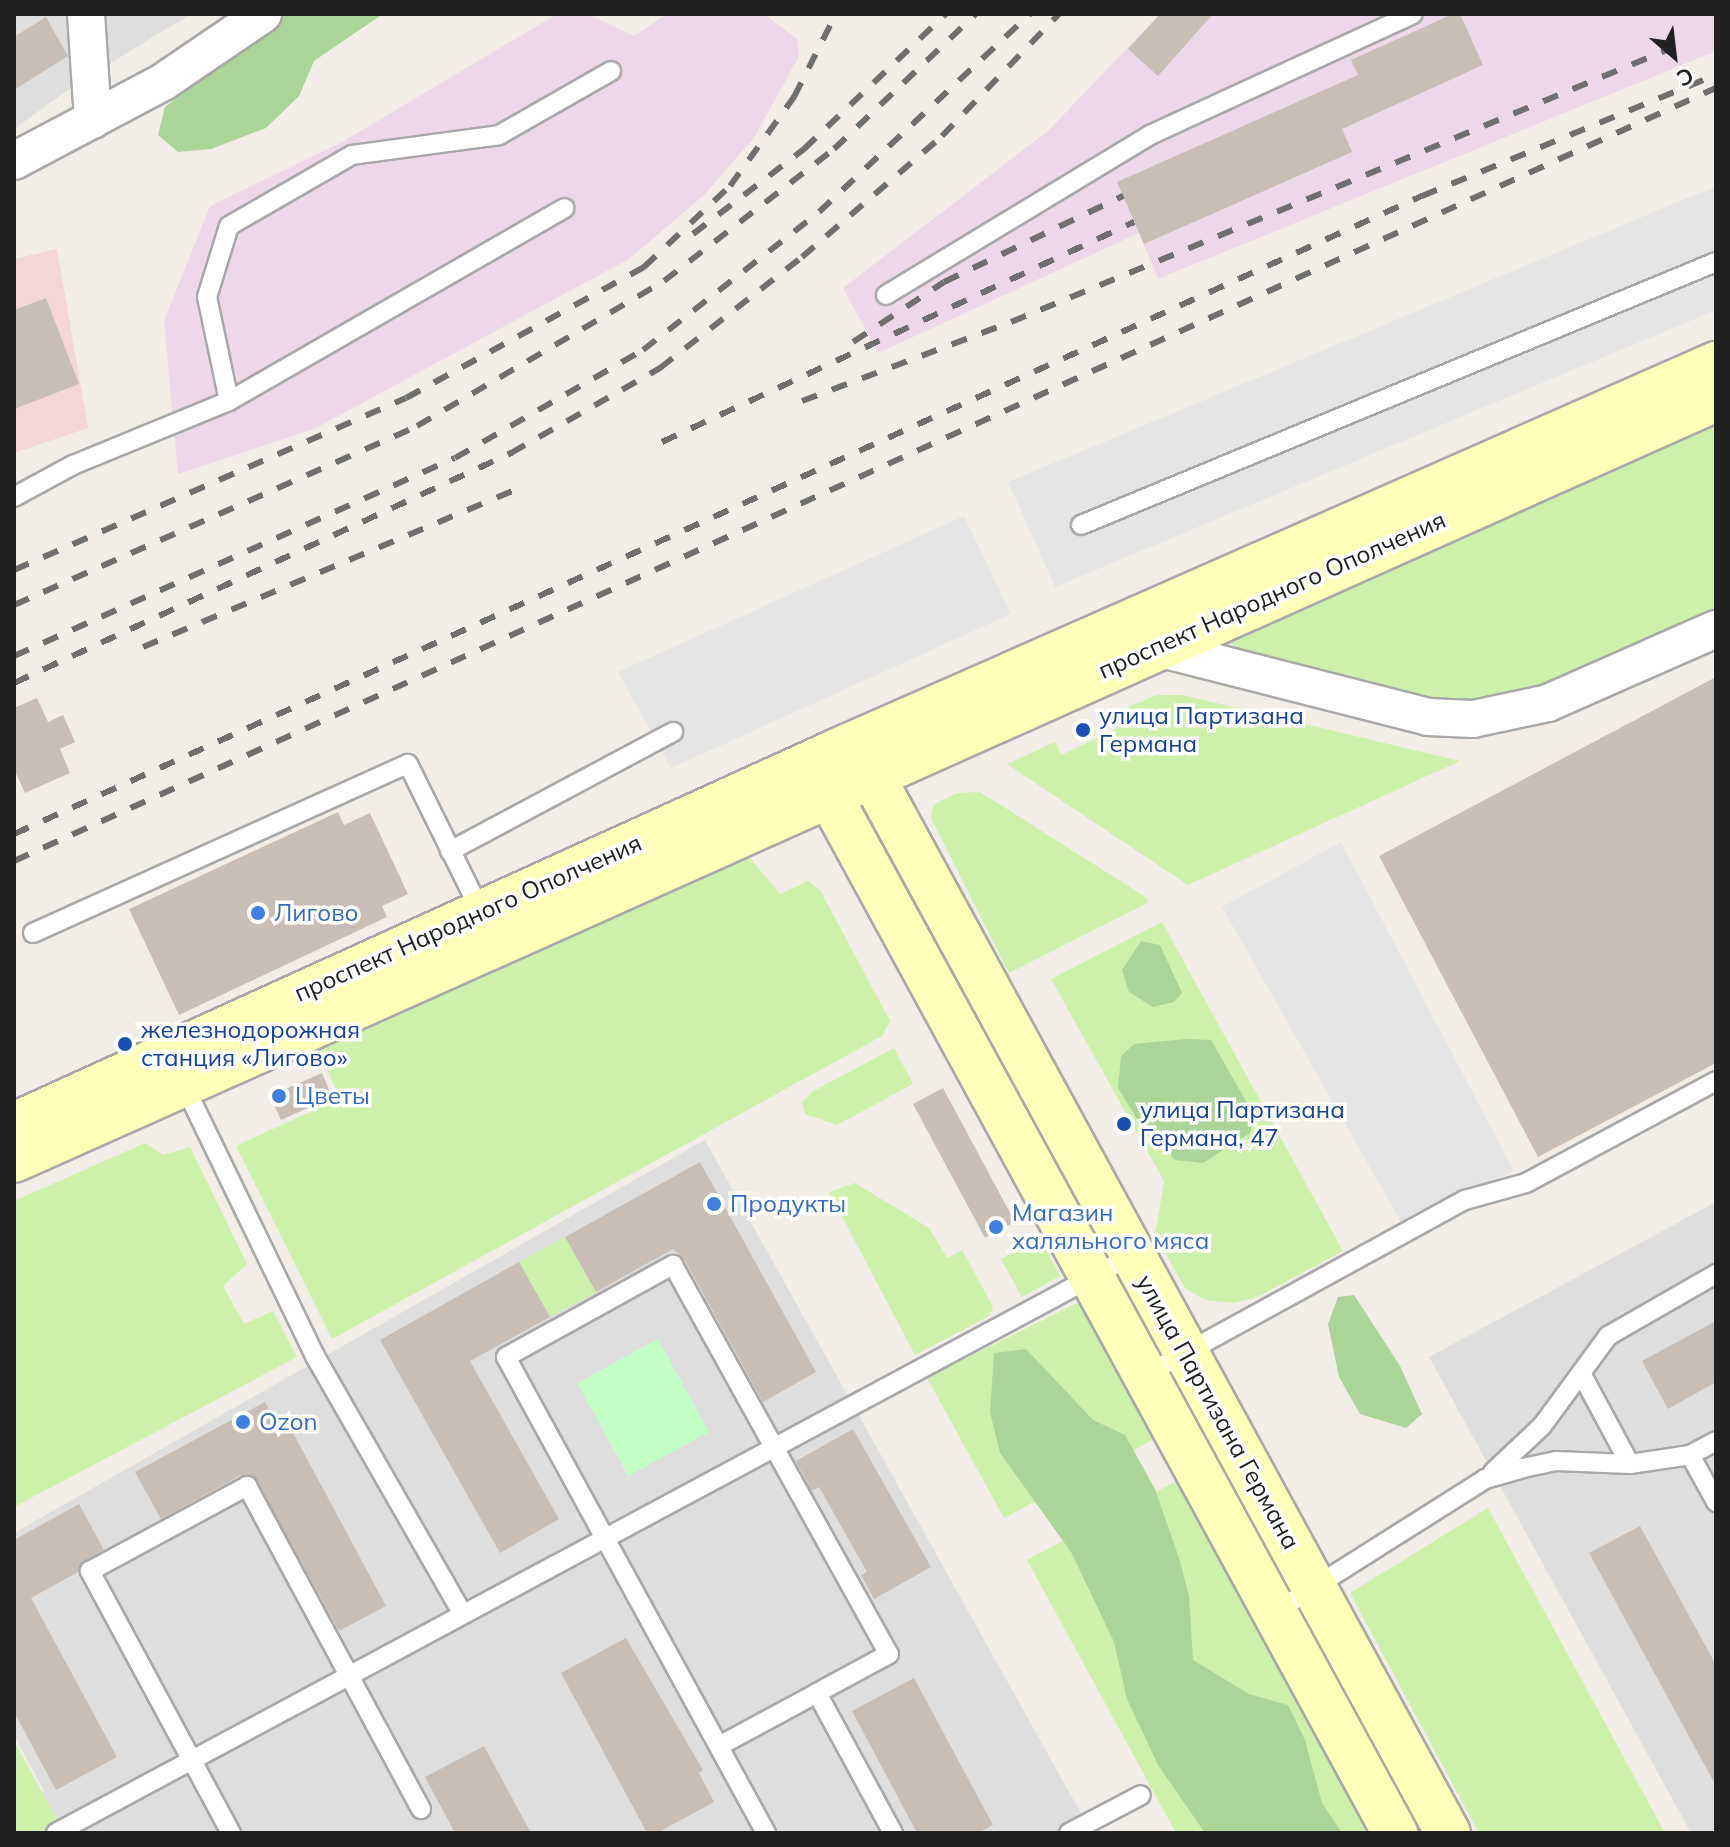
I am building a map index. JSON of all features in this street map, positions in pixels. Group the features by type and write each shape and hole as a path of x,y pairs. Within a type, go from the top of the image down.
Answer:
{"main road":[{"name":"проспект Народного Ополчения","path":"14,1160 1716,364"},
{"name":"проспект Народного Ополчения","path":"14,1125 481,912 845,773 1154,647 1716,399"},
{"name":"улица Партизана Германа","path":"845,773 1133,1255 1448,1833"},
{"name":"улица Партизана Германа","path":"845,773 1092,1277 1395,1833"}],"street":[{"path":"86,14 93,120"},
{"path":"14,161 163,82 263,14"},
{"path":"1154,647 1428,717 1473,719 1548,703 1716,629"}],"lane":[{"path":"886,295 1150,135 1413,14"},
{"path":"229,401 207,297 229,226 352,155 499,135 611,71"},
{"path":"14,497 73,465 229,401 565,208"},
{"path":"1081,525 1716,262"},
{"path":"450,851 673,732"},
{"path":"33,933 408,764 481,912"},
{"path":"1145,1375 1465,1200 1526,1183 1716,1081"},
{"path":"183,1082 309,1346 463,1614"},
{"path":"56,1833 1133,1255"},
{"path":"719,1746 889,1654 673,1265 506,1357 766,1833"},
{"path":"1275,1612 1316,1590 1485,1479 1514,1456 1582,1375 1608,1336 1716,1274"},
{"path":"1582,1375 1630,1464"},
{"path":"1485,1479 1556,1461 1630,1464 1690,1455 1716,1441"},
{"path":"1690,1455 1716,1502"},
{"path":"231,1833 90,1571 247,1486 421,1809"},
{"path":"817,1693 893,1833"},
{"path":"1069,1833 1141,1795"},
{"path":"87,1816 96,1833"}],"shaded area":[{"path":"14,14 74,14 79,82 14,129"},
{"path":"105,14 191,14 107,65"},
{"path":"557,14 588,14 634,36 667,14 764,14 797,39 799,56 754,138 704,195 629,259 314,429 178,474 164,321 210,206 344,141"},
{"path":"1160,14 1716,14 1716,51 1158,279 1139,233 878,353 843,288 1048,131"},
{"path":"1716,186 1716,310 1055,587 1008,482"},
{"path":"57,249 88,428 14,453 14,259"},
{"path":"964,516 1011,614 671,768 618,672"},
{"path":"1341,842 1514,1171 1406,1231 1222,907"},
{"path":"705,1140 1092,1833 14,1833 14,1808 44,1791 14,1735 14,1533"},
{"path":"1716,1202 1716,1833 1691,1833 1429,1357"}],"green space":[{"path":"260,14 383,14 314,61 299,96 266,128 211,149 178,152 158,135 165,107 256,36"},
{"path":"1716,418 1716,609 1543,684 1470,701 1402,694 1239,651 1231,643 1230,637"},
{"path":"1157,695 1183,695 1460,761 1188,885 1007,764 1055,742 1061,755 1118,728 1112,714"},
{"path":"980,792 1147,898 1148,903 1009,973 931,818 933,805 957,793"},
{"path":"744,851 780,894 808,881 820,890 890,1021 882,1036 332,1339 236,1146 340,1098 317,1048"},
{"path":"1162,922 1343,1251 1257,1297 1234,1303 1205,1300 1185,1288 1155,1235 1164,1181 1051,979"},
{"path":"1141,941 1160,945 1182,993 1174,1002 1153,1007 1129,992 1122,970"},
{"path":"1211,1040 1254,1115 1250,1133 1203,1163 1175,1160 1139,1122 1118,1088 1121,1056 1134,1044"},
{"path":"894,1048 913,1084 837,1125 805,1114 802,1102 812,1092"},
{"path":"145,1143 163,1155 190,1147 247,1264 223,1286 244,1324 273,1311 297,1357 14,1507 14,1201"},
{"path":"855,1183 929,1228 947,1258 962,1250 993,1307 989,1316 915,1355 829,1192"},
{"path":"565,1237 596,1292 550,1317 519,1262"},
{"path":"1040,1238 1060,1276 1022,1297 1001,1259"},
{"path":"1354,1295 1400,1366 1422,1414 1406,1428 1360,1414 1339,1377 1328,1324 1338,1297"},
{"path":"1079,1302 1087,1307 1158,1437 1004,1518 927,1378"},
{"path":"658,1339 709,1432 628,1476 577,1383"},
{"path":"1026,1349 1093,1420 1125,1435 1155,1489 1179,1558 1189,1596 1193,1660 1249,1694 1288,1705 1305,1740 1322,1803 1342,1833 1205,1833 1158,1765 1127,1699 1114,1642 1071,1552 1000,1453 990,1412 994,1353"},
{"path":"1180,1479 1372,1833 1176,1833 1027,1560"},
{"path":"1488,1508 1665,1833 1479,1833 1350,1593"},
{"path":"14,1741 60,1825 46,1833 14,1833"}],"building":[{"path":"1160,14 1213,14 1158,76 1128,49"},
{"path":"1453,14 1460,14 1483,65 1342,129 1352,152 1144,244 1117,182 1358,75 1351,60"},
{"path":"46,17 68,56 14,90 14,37"},
{"path":"46,298 79,384 14,409 14,310"},
{"path":"1716,677 1716,1063 1538,1157 1379,856"},
{"path":"37,698 48,722 63,715 75,742 60,749 70,773 25,793 14,769 14,708"},
{"name":"Лигово","path":"338,812 344,825 370,813 408,894 382,906 387,917 179,1015 129,909"},
{"path":"322,1073 332,1097 281,1120 270,1096"},
{"path":"943,1088 1015,1222 985,1238 913,1104"},
{"path":"700,1162 816,1372 763,1402 684,1259 673,1249 596,1292 565,1237"},
{"path":"519,1262 550,1317 470,1361 559,1519 500,1553 380,1340"},
{"path":"1716,1321 1716,1382 1668,1409 1642,1361"},
{"path":"265,1402 275,1421 284,1416 386,1606 339,1631 254,1476 241,1475 161,1519 135,1472"},
{"path":"853,1429 931,1567 874,1599 861,1575 867,1572 819,1487 812,1491 796,1461"},
{"path":"79,1504 104,1550 84,1561 78,1572 31,1598 117,1757 56,1790 14,1712 14,1540"},
{"path":"1640,1526 1716,1665 1716,1786 1589,1553"},
{"path":"626,1638 703,1770 699,1773 714,1802 657,1833 647,1833 561,1673"},
{"path":"914,1678 993,1825 978,1833 917,1833 852,1711"},
{"path":"484,1746 531,1833 455,1833 425,1777"}],"railway":[{"path":"14,570 406,398 644,267 730,186 794,97 836,14"},
{"path":"693,234 804,149 946,14"},
{"path":"14,605 417,426 664,281 834,149 976,14"},
{"path":"14,656 455,458 643,350 819,212 1030,14"},
{"path":"14,683 511,453 660,368 802,257 942,136 1059,14"},
{"path":"802,401 1011,322 1667,50"},
{"path":"14,834 1422,196 1716,75"},
{"path":"14,861 1716,88"},
{"path":"853,342 944,282 1123,196"},
{"path":"662,442 1134,222"},
{"path":"143,647 521,487"}],"place":[{"name":"улица Партизана Германа","path":"1083,730"},
{"name":"Лигово","path":"258,913"},
{"name":"железнодорожная станция «Лигово»","path":"125,1044"},
{"name":"Цветы","path":"279,1096"},
{"name":"улица Партизана Германа, 47","path":"1124,1124"},
{"name":"Продукты","path":"714,1204"},
{"name":"Магазин халяльного мяса","path":"996,1227"},
{"name":"Ozon","path":"243,1422"}]}
